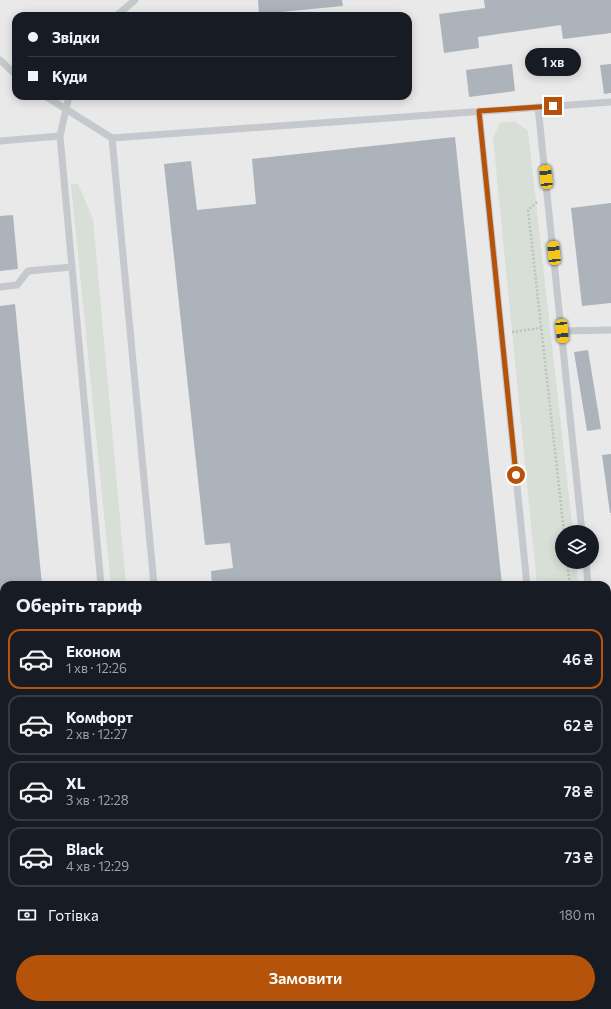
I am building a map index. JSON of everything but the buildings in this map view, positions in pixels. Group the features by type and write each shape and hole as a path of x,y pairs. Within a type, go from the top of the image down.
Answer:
{"lane":[{"path":"121,12 135,0"},
{"path":"0,60 12,71"},
{"path":"51,100 112,138 611,102"},
{"path":"68,100 60,136 101,581"},
{"path":"538,107 581,525"},
{"path":"479,111 528,581"},
{"path":"0,141 60,136"},
{"path":"112,138 154,581"},
{"path":"0,287 16,285 28,271 72,267"},
{"path":"562,331 611,330"},
{"path":"587,569 588,581"}],"path":[{"path":"547,191 528,210 563,525"},
{"path":"502,334 541,328"},
{"path":"568,569 569,581"}],"shaded area":[{"path":"0,0 611,0 611,581 0,581"},
{"path":"515,121 528,131 572,525 555,525 555,569 577,569 578,581 537,581 493,138 500,123"},
{"path":"71,184 78,184 93,219 126,581 111,581"}],"route":[{"path":"516,475 479,111 553,106"}]}
